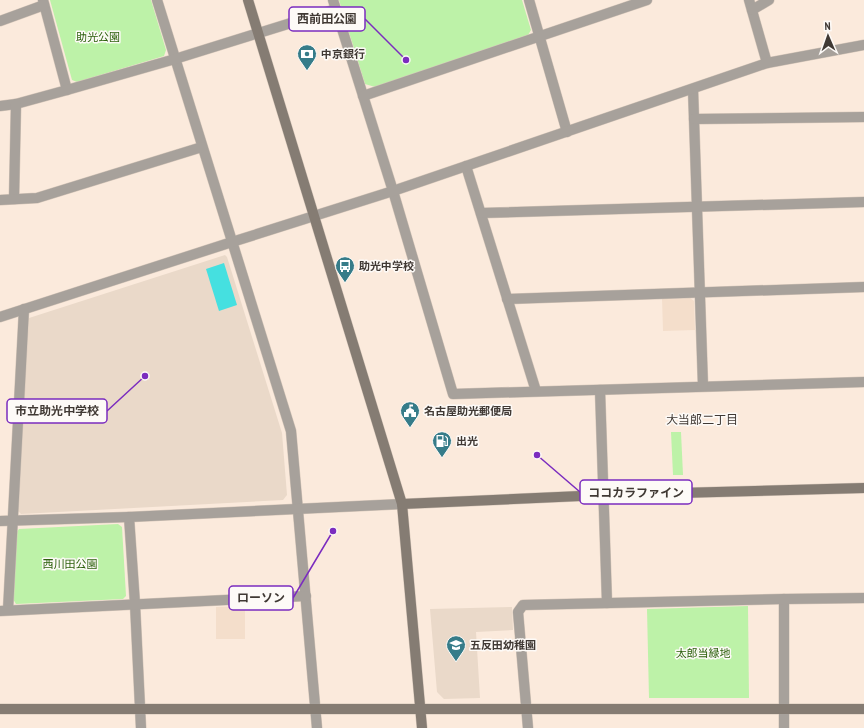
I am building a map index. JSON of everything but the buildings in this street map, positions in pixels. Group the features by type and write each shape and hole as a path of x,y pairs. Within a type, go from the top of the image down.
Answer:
{"street":[{"path":"157,0 291,431 317,728"},
{"path":"248,0 402,504 422,728"},
{"path":"529,0 566,132"},
{"path":"363,96 647,0"},
{"path":"767,63 751,5 769,0"},
{"path":"0,20 44,3 67,90"},
{"path":"0,106 16,104 175,59 258,33 335,4 393,191 453,394 864,382"},
{"path":"0,317 393,191 767,63 864,45"},
{"path":"693,88 703,386"},
{"path":"14,199 16,104"},
{"path":"694,119 864,117"},
{"path":"0,200 37,198 202,147"},
{"path":"466,166 536,391"},
{"path":"481,213 864,202"},
{"path":"508,299 864,286"},
{"path":"24,309 12,521 4,610 306,596"},
{"path":"600,390 602,495 607,603"},
{"path":"0,521 129,517 602,495 864,488"},
{"path":"129,517 141,728"},
{"path":"528,728 518,612 523,605 864,598"},
{"path":"784,599 784,728"},
{"path":"0,709 864,709"}],"shaded area":[{"path":"225,255 227,257 282,433 287,495 283,500 21,514 17,510 29,318"},
{"path":"690,298 694,301 695,330 663,331 662,299"},
{"path":"245,606 245,639 216,639 216,607"},
{"name":"五反田幼稚園","path":"512,607 513,630 476,632 480,698 444,699 437,692 430,609"}],"green space":[{"name":"助光公園","path":"50,0 151,0 166,50 164,56 77,82 72,80"},
{"path":"339,0 522,0 531,30 528,35 375,87 365,84"},
{"path":"671,432 681,432 683,475 673,475"},
{"name":"西川田公園","path":"118,524 122,527 126,596 123,599 16,604 13,599 16,533 19,529"},
{"name":"太郎当緑地","path":"748,606 749,698 649,698 647,609"}],"water":[{"path":"224,263 237,305 219,311 206,269"}],"place":[{"name":"西前田公園","path":"406,60"},
{"name":"中京銀行","path":"307,71"},
{"name":"助光中学校","path":"345,283"},
{"name":"市立助光中学校","path":"145,376"},
{"name":"名古屋助光郵便局","path":"410,428"},
{"name":"ココカラファイン","path":"537,455"},
{"name":"出光","path":"442,458"},
{"name":"ローソン","path":"333,531"},
{"name":"五反田幼稚園","path":"456,662"}],"district":[{"name":"大当郎二丁目","path":"702,419"}]}
